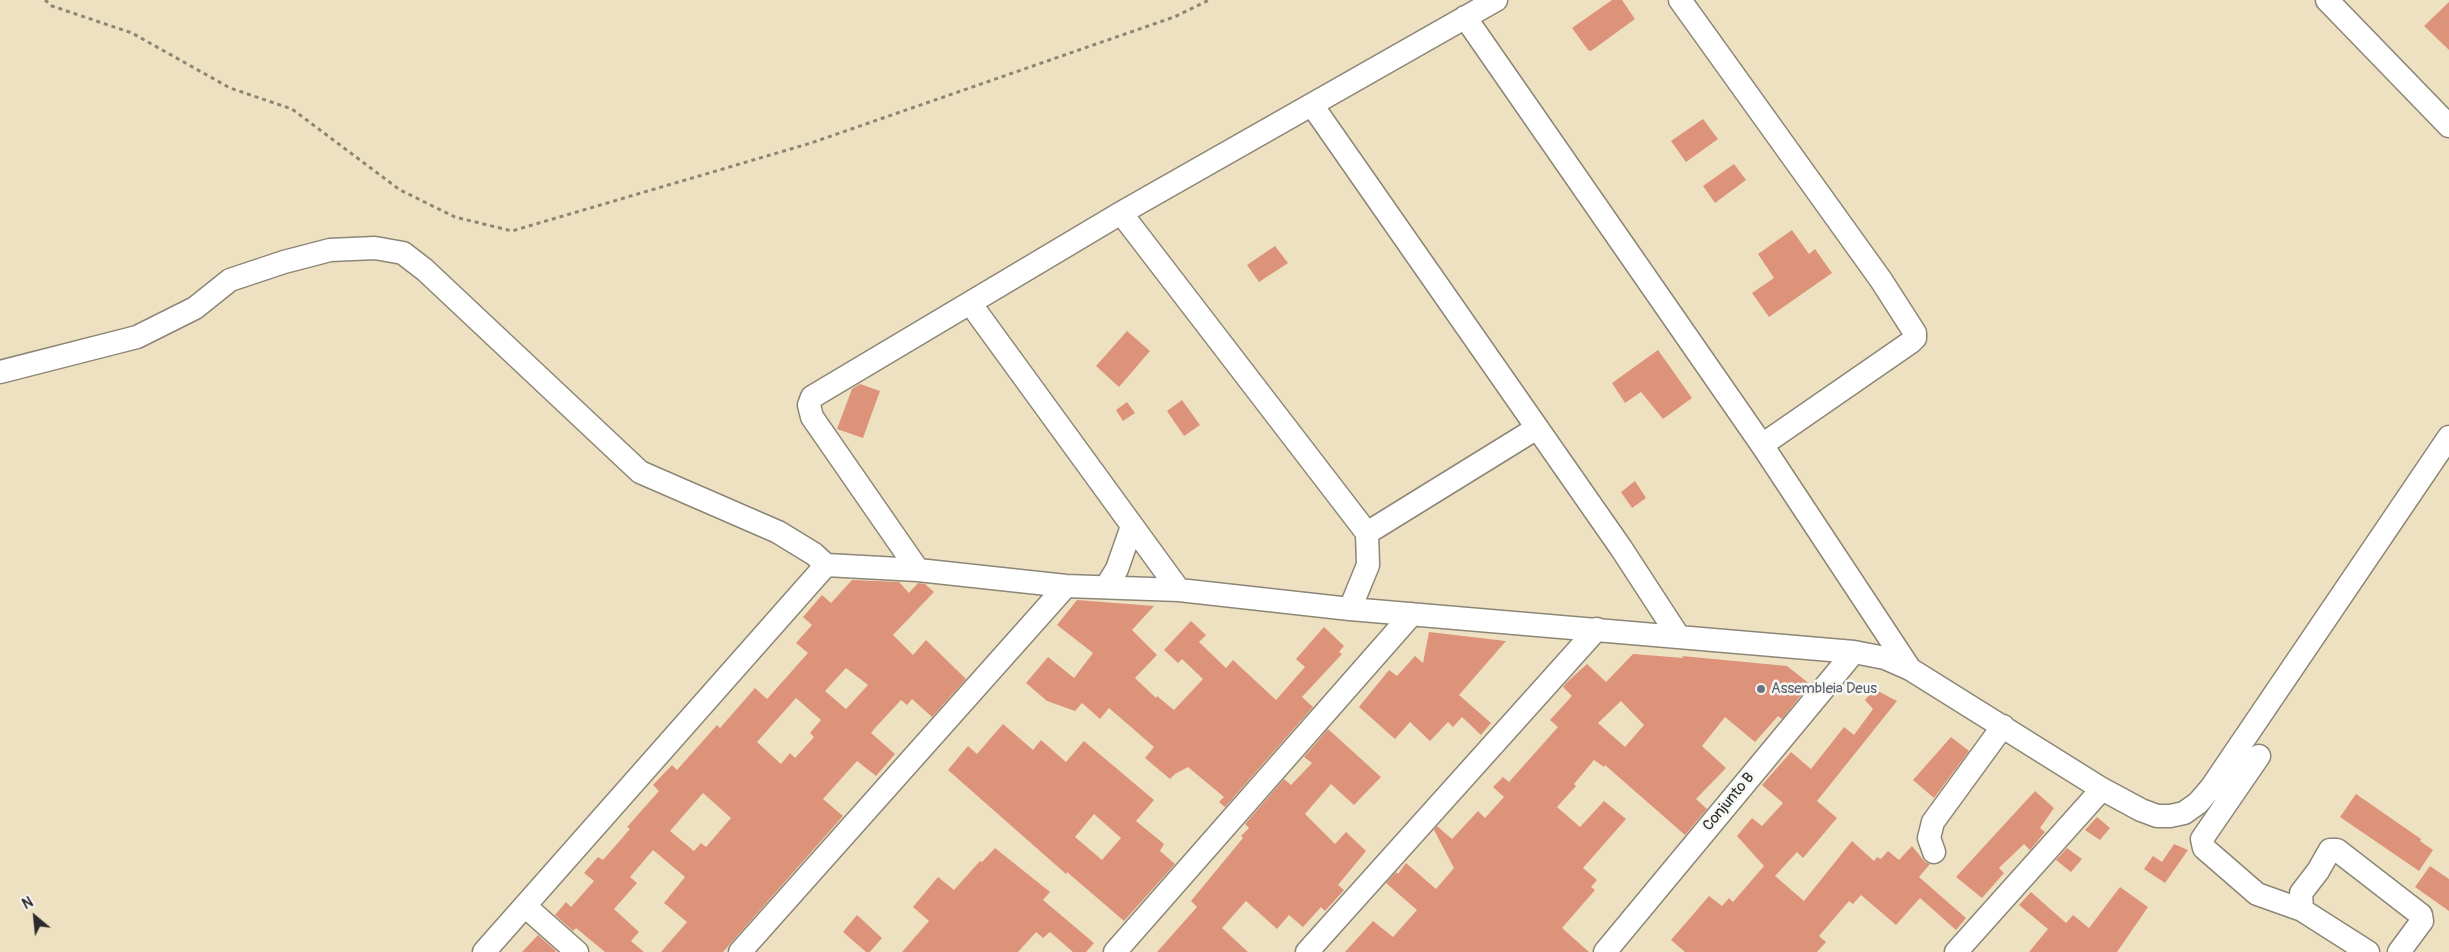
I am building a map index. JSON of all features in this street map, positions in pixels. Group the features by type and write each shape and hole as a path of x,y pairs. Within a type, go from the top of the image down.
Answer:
{"street":[{"path":"918,570 812,417 809,406 812,398 1121,213 1496,0"},
{"path":"1680,0 1881,280 1915,333 1915,338 1911,342 1762,445"},
{"path":"2328,0 2449,126"},
{"path":"1465,17 1762,445 1910,669"},
{"path":"1312,105 1620,548 1679,637"},
{"path":"1121,213 1367,534 1368,565 1350,609"},
{"path":"0,372 137,337 195,308 230,280 284,262 330,250 375,248 403,253 433,276 640,472 778,532 814,554 826,565 918,570 1066,586 1179,590 1350,609 1854,652 1885,658 1910,669 2102,789 2157,816 2184,813 2198,803 2211,788 2449,437"},
{"path":"970,303 1179,590"},
{"path":"1367,534 1537,428"},
{"path":"1106,587 1117,569 1132,526"},
{"path":"484,952 826,565"},
{"path":"740,952 1066,586"},
{"path":"1115,952 1412,614"},
{"path":"1307,952 1597,629"},
{"name":"Conjunto B","path":"1604,952 1854,652"},
{"path":"1934,852 1929,838 1933,822 2003,726"},
{"path":"2259,756 2202,839 2204,848 2257,894 2302,910 2368,952"},
{"path":"1956,952 2102,789"},
{"path":"2302,910 2301,893 2318,871 2328,852 2334,849 2337,850 2421,915 2422,921 2399,952"},
{"path":"525,906 576,952"}],"path":[{"path":"46,0 52,6 132,34 230,88 292,109 400,190 455,217 512,231 811,143 1174,17 1209,0"}],"building":[{"path":"1612,0 1622,0 1635,19 1591,51 1588,50 1572,28"},
{"path":"2449,2 2449,50 2424,26"},
{"path":"1703,119 1718,139 1686,162 1671,141"},
{"path":"1734,164 1746,180 1715,203 1703,186"},
{"path":"1792,230 1809,254 1815,249 1832,273 1769,317 1752,293 1774,278 1758,254"},
{"path":"1275,246 1288,263 1259,282 1247,265"},
{"path":"1127,331 1150,351 1119,387 1096,366"},
{"path":"1658,350 1692,398 1663,419 1641,392 1625,403 1612,383"},
{"path":"860,384 880,391 863,438 837,429 852,389"},
{"path":"1182,400 1200,425 1184,436 1167,411"},
{"path":"1127,402 1135,413 1123,421 1116,410"},
{"path":"1635,481 1646,498 1632,508 1621,492"},
{"path":"852,580 899,582 909,593 918,583 925,584 934,592 893,635 913,655 926,640 966,679 932,717 912,699 907,705 901,700 875,728 871,733 895,754 876,776 857,761 823,799 843,816 723,952 661,952 687,922 664,903 685,877 653,850 630,877 637,883 614,909 639,932 631,941 644,952 605,952 576,928 573,931 555,915 566,902 571,907 594,881 584,873 598,857 603,860 630,829 627,827 659,791 653,785 672,765 677,770 717,725 720,728 755,688 767,699 808,653 796,643 812,625 803,617 822,595 831,603","holes":["846,668 868,685 846,709 825,691","796,698 821,720 810,733 814,737 795,758 790,753 781,764 757,742","703,793 731,818 706,847 701,843 694,851 670,831"]},
{"path":"1077,600 1154,606 1132,630 1157,655 1135,678 1156,698 1157,696 1174,710 1203,679 1182,659 1178,663 1164,650 1191,621 1206,635 1199,642 1226,668 1233,660 1276,700 1305,667 1296,659 1324,627 1344,646 1339,652 1342,654 1302,697 1313,707 1225,807 1219,802 1224,797 1188,767 1170,779 1145,758 1154,747 1109,708 1100,719 1082,703 1075,711 1047,701 1026,683 1048,657 1074,678 1093,653 1057,625"},
{"path":"1429,632 1506,641 1459,695 1491,723 1481,735 1462,717 1453,727 1448,722 1430,741 1410,722 1395,739 1359,707 1389,670 1397,676 1415,656 1423,663"},
{"path":"1633,654 1684,658 1682,656 1787,666 1810,684 1782,719 1778,716 1755,742 1725,717 1702,746 1726,768 1696,799 1707,809 1685,835 1605,765 1604,767 1594,760 1574,784 1576,786 1557,807 1580,827 1604,801 1626,819 1583,868 1597,880 1591,887 1595,890 1562,928 1589,952 1345,952 1373,921 1393,937 1417,910 1386,883 1396,872 1398,874 1406,863 1436,889 1454,868 1434,830 1437,826 1452,839 1478,811 1485,818 1504,797 1493,787 1503,777 1509,782 1558,727 1550,720 1572,696 1563,687 1566,683 1587,664 1606,682","holes":["1621,701 1644,725 1625,747 1598,723"]},
{"path":"1874,689 1897,701 1817,801 1837,818 1803,858 1797,852 1775,876 1804,901 1852,841 1874,861 1877,857 1881,859 1888,851 1899,860 1912,846 1925,862 1930,864 1919,877 1966,918 1956,930 1920,898 1896,925 1861,895 1853,904 1849,901 1819,936 1826,942 1817,952 1685,952 1671,940 1709,896 1722,906 1729,898 1733,902 1764,866 1737,836 1752,818 1762,826 1783,803 1762,785 1791,752 1811,769 1844,727 1854,735 1873,709 1865,700"},
{"path":"1003,724 1033,750 1041,740 1066,762 1084,741 1154,800 1136,821 1164,844 1160,851 1175,864 1124,921 1067,872 1066,874 948,770 968,746 977,754","holes":["1094,814 1121,838 1102,860 1075,837"]},
{"path":"1328,729 1381,777 1354,805 1331,784 1305,814 1335,844 1346,832 1366,851 1338,885 1344,890 1325,911 1321,907 1303,927 1289,915 1277,929 1246,901 1222,928 1248,952 1157,952 1197,907 1191,901 1243,838 1241,836 1249,828 1245,824 1284,779 1291,785 1312,763 1304,757"},
{"path":"1951,737 1969,751 1934,798 1913,780"},
{"path":"2035,791 2054,808 2040,828 2045,832 2030,850 2024,844 1999,868 2004,873 1982,898 1956,877"},
{"path":"2356,794 2421,839 2420,841 2433,850 2419,871 2340,817"},
{"path":"2097,817 2110,828 2100,840 2085,830"},
{"path":"2174,844 2188,850 2165,883 2144,869 2153,856 2162,862"},
{"path":"995,848 1050,892 1043,900 1094,943 1086,952 1073,952 1050,932 1043,938 1036,932 1018,952 902,952 929,921 913,907 938,877 954,890 980,861 982,862"},
{"path":"2067,848 2082,859 2071,872 2056,860"},
{"path":"2430,866 2449,879 2449,911 2415,887"},
{"path":"2120,887 2148,907 2117,952 2029,952 2048,929 2019,905 2031,892 2066,923 2073,915 2089,928"},
{"path":"857,915 882,938 870,952 866,952 843,932"},
{"path":"538,935 556,951 522,952"}],"place":[{"name":"Assembleia Deus","path":"1761,689"}]}
